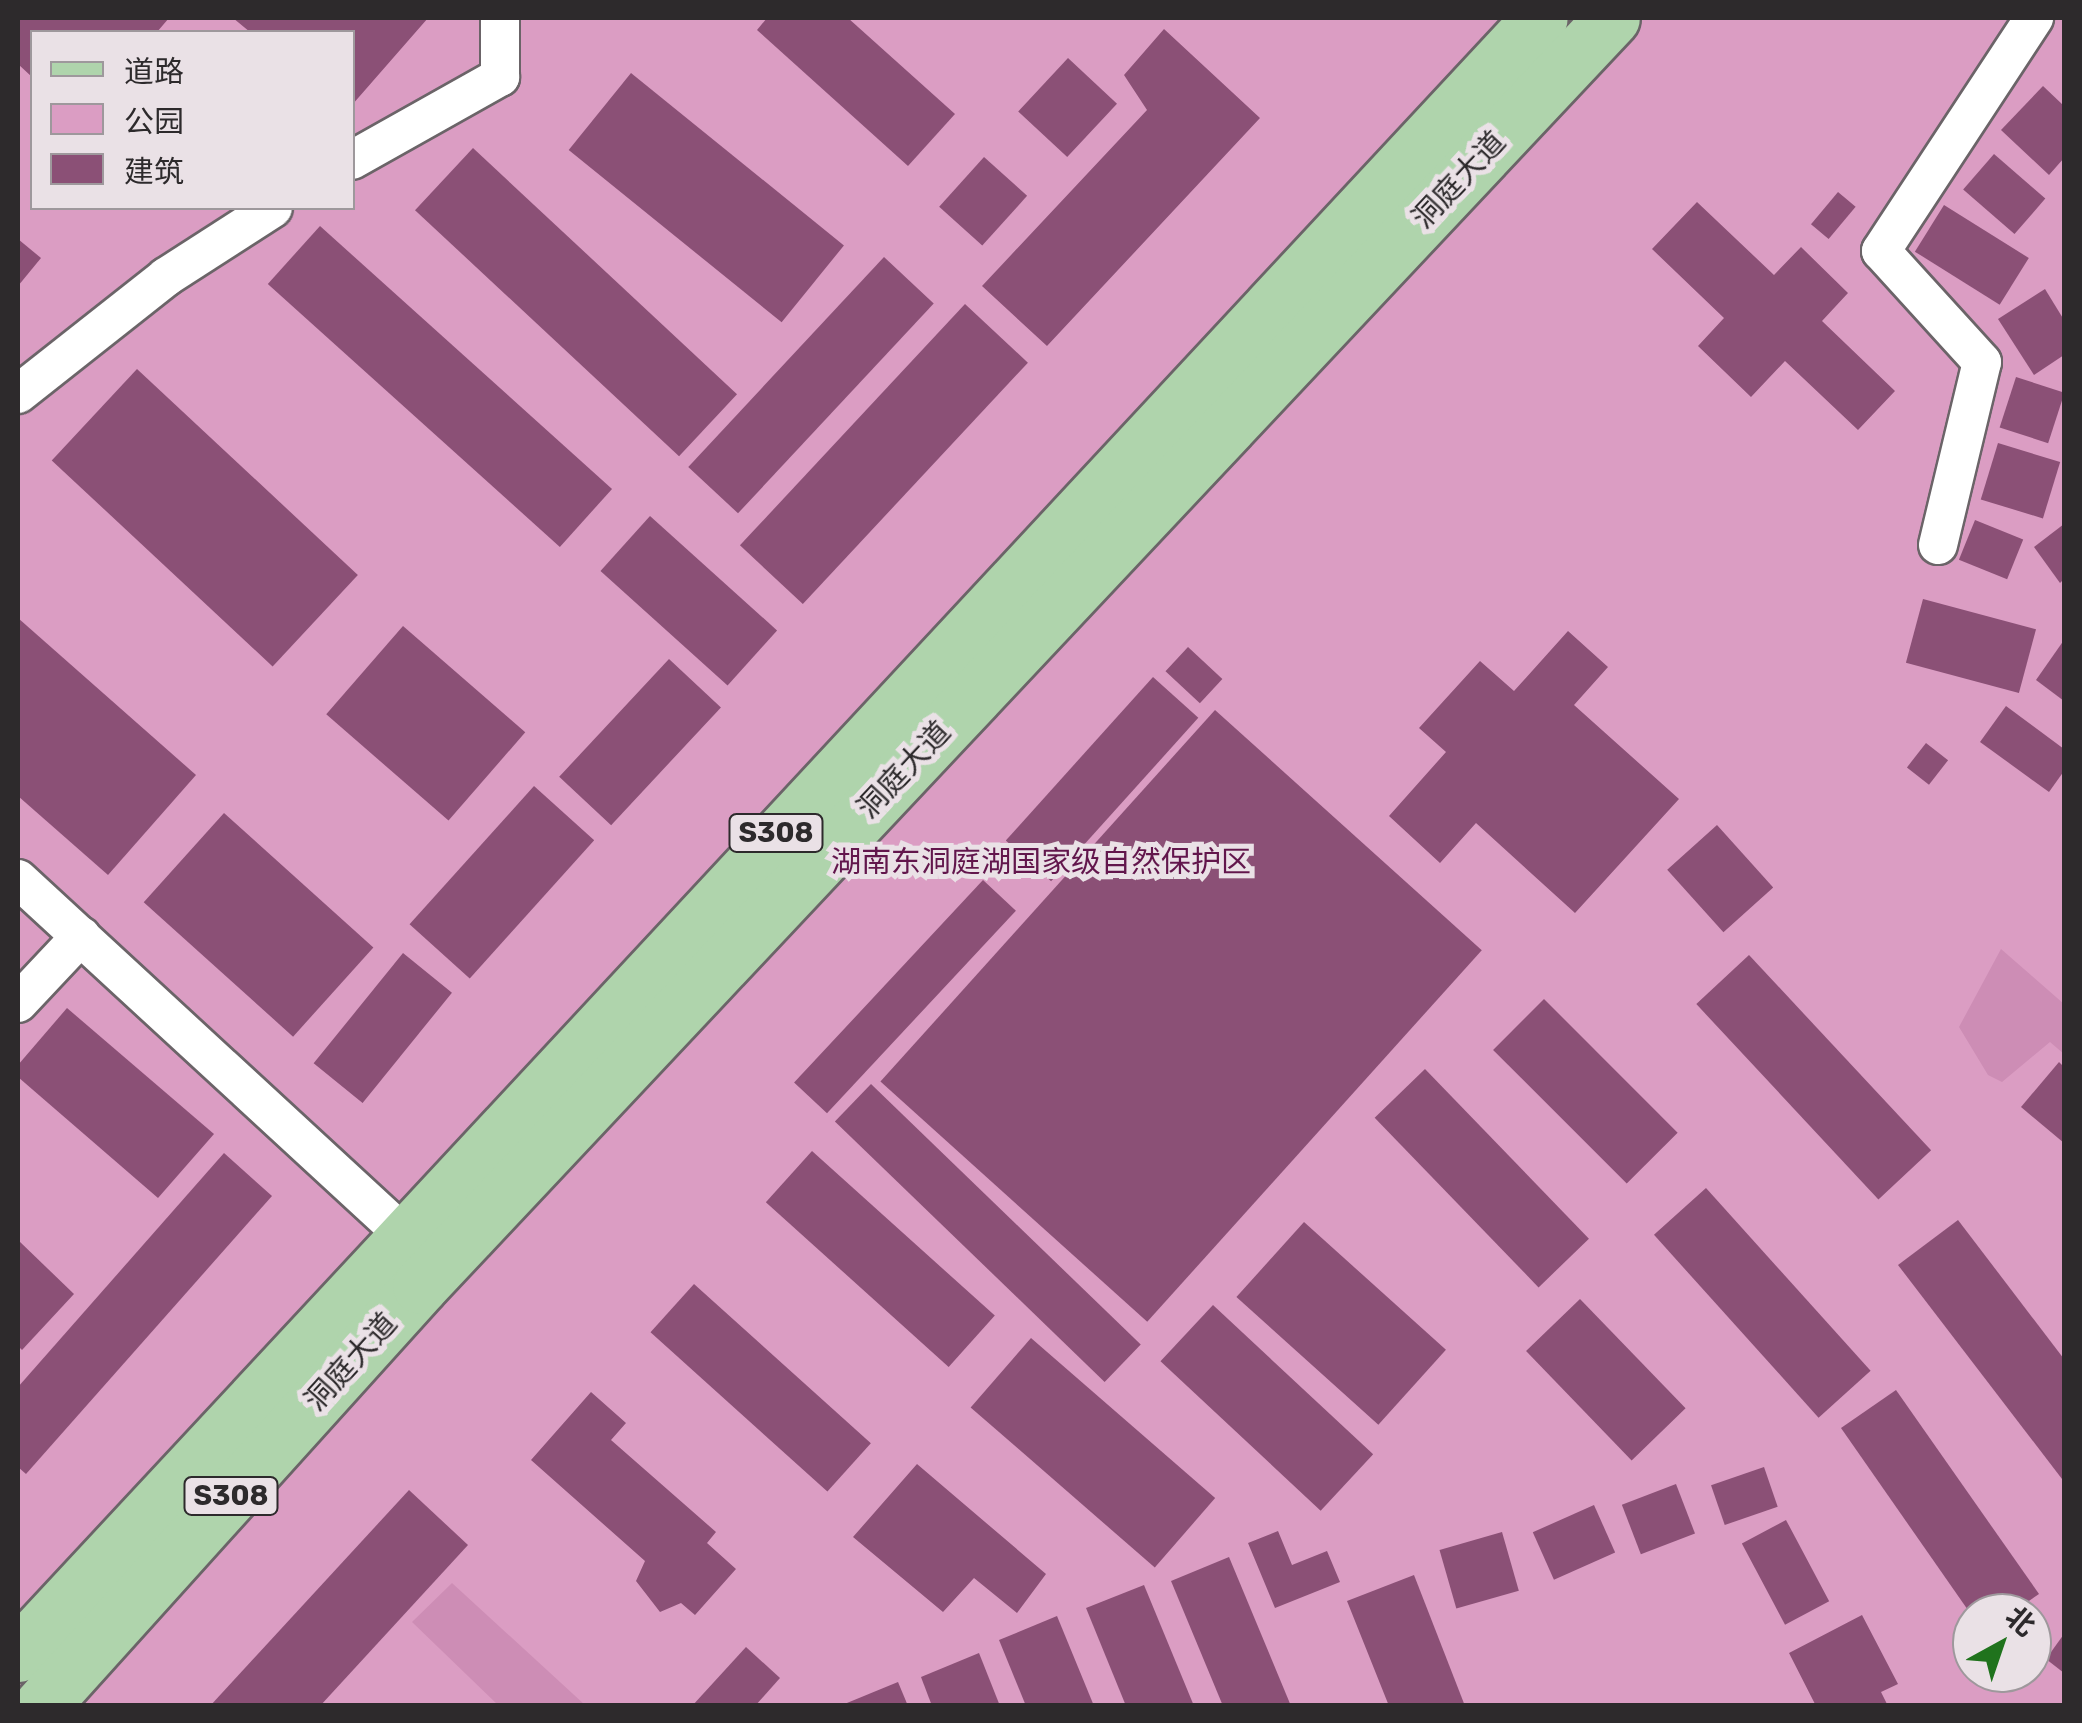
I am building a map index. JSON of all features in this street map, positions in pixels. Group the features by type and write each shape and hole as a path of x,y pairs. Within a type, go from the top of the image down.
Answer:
{"main road":[{"name":"洞庭大道","path":"18,1654 402,1233 1540,18"},
{"name":"洞庭大道","path":"41,1706 420,1286 1612,18"}],"street":[{"path":"355,158 500,77 506,24 500,18"},
{"path":"1938,545 1982,362 1881,251 2034,18"},
{"path":"18,394 166,277 270,210"},
{"path":"18,879 402,1233"},
{"path":"18,1003 81,936"}],"green space":[{"name":"湖南东洞庭湖国家级自然保护区","path":"18,18 2064,18 2064,1705 18,1705"}],"shaded area":[{"path":"2001,949 2064,1004 2064,1054 2050,1042 2002,1082 1988,1075 1959,1027"},
{"path":"452,1583 585,1705 498,1705 412,1622"}],"building":[{"path":"18,18 169,18 159,30 30,30 30,75 18,64"},
{"path":"233,18 428,18 355,102 355,30 248,30"},
{"path":"767,18 848,18 955,114 908,166 757,30"},
{"path":"1164,29 1260,118 1047,346 982,286 1147,110 1124,75"},
{"path":"1068,58 1117,104 1067,157 1018,111"},
{"path":"631,73 844,245 782,322 569,150"},
{"path":"2043,86 2064,106 2064,158 2049,175 2001,130"},
{"path":"473,148 737,394 679,456 415,210"},
{"path":"1994,154 2045,199 2014,234 1963,189"},
{"path":"984,157 1027,196 982,246 939,207"},
{"path":"1838,192 1856,207 1829,239 1811,224"},
{"path":"1697,202 1774,275 1801,247 1848,293 1822,321 1895,391 1858,430 1785,361 1751,397 1698,346 1724,318 1652,249"},
{"path":"1944,205 2029,258 2000,305 1915,252"},
{"path":"320,226 612,489 560,547 268,284"},
{"path":"18,239 41,258 18,286"},
{"path":"884,257 934,303 738,513 688,467"},
{"path":"2045,289 2064,320 2064,355 2034,375 1998,319"},
{"path":"965,304 1028,363 803,604 740,545"},
{"path":"137,369 358,575 273,666 52,460"},
{"path":"2016,377 2064,393 2048,443 2000,427"},
{"path":"1998,443 2060,462 2043,518 1981,499"},
{"path":"650,516 777,630 728,685 600,571"},
{"path":"1975,520 2023,539 2007,579 1959,560"},
{"path":"2064,524 2064,579 2060,583 2034,547"},
{"path":"1923,599 2036,629 2019,693 1906,663"},
{"path":"18,618 196,775 108,875 18,796"},
{"path":"403,626 525,732 449,821 326,714"},
{"path":"1568,631 1608,667 1574,705 1679,799 1575,913 1476,823 1440,863 1389,816 1446,752 1419,728 1480,661 1514,691"},
{"path":"2064,640 2064,701 2036,680"},
{"path":"1188,647 1222,679 1200,703 1165,671"},
{"path":"669,659 721,707 611,825 559,777"},
{"path":"1153,677 1198,718 1051,881 1006,840"},
{"path":"2006,706 2064,749 2064,771 2049,792 1980,742"},
{"path":"1215,710 1482,950 1147,1322 880,1082"},
{"path":"1926,743 1948,760 1929,785 1907,767"},
{"path":"534,786 594,840 470,978 410,924"},
{"path":"224,813 373,947 293,1037 144,902"},
{"path":"1717,825 1773,887 1723,932 1667,870"},
{"path":"983,880 1016,911 827,1113 794,1083"},
{"path":"403,953 452,993 363,1103 314,1063"},
{"path":"1749,955 1931,1150 1878,1199 1696,1004"},
{"path":"1544,999 1678,1133 1627,1184 1493,1050"},
{"path":"67,1008 214,1134 158,1198 18,1077 18,1065"},
{"path":"2059,1062 2064,1067 2064,1143 2021,1107"},
{"path":"1425,1069 1589,1239 1539,1287 1375,1118"},
{"path":"871,1084 1141,1344 1105,1382 835,1121"},
{"path":"812,1151 995,1316 949,1367 766,1202"},
{"path":"224,1153 272,1196 26,1474 18,1467 18,1387"},
{"path":"1706,1188 1871,1371 1819,1418 1654,1235"},
{"path":"1958,1220 2064,1359 2062,1479 1898,1265"},
{"path":"1304,1222 1446,1350 1378,1425 1236,1297"},
{"path":"18,1240 74,1294 22,1350 18,1346"},
{"path":"694,1284 871,1443 827,1492 651,1332"},
{"path":"1580,1299 1686,1408 1632,1460 1526,1351"},
{"path":"1213,1305 1373,1454 1321,1511 1160,1361"},
{"path":"1031,1338 1215,1498 1155,1568 971,1407"},
{"path":"1896,1390 2038,1593 1956,1593 1841,1428"},
{"path":"591,1392 626,1423 611,1440 716,1532 707,1543 736,1569 695,1615 681,1603 660,1612 636,1581 645,1561 531,1460"},
{"path":"917,1464 1046,1574 1017,1613 974,1578 943,1612 853,1537"},
{"path":"1764,1467 1778,1507 1725,1525 1711,1485"},
{"path":"1676,1484 1695,1533 1641,1554 1622,1505"},
{"path":"409,1490 468,1545 320,1706 210,1706"},
{"path":"1594,1505 1615,1553 1554,1580 1533,1532"},
{"path":"1786,1520 1829,1601 1785,1625 1742,1543"},
{"path":"1278,1531 1292,1565 1327,1551 1340,1582 1275,1608 1248,1543"},
{"path":"1502,1532 1519,1591 1456,1609 1440,1550"},
{"path":"1229,1557 1291,1706 1223,1706 1171,1581"},
{"path":"1414,1575 1465,1706 1389,1706 1347,1601"},
{"path":"1144,1585 1194,1706 1126,1706 1086,1608"},
{"path":"1862,1615 1898,1684 1881,1692 1888,1706 1816,1706 1789,1653"},
{"path":"1057,1616 1094,1706 1026,1706 999,1640"},
{"path":"2064,1634 2064,1673 2052,1664 2052,1651"},
{"path":"746,1647 780,1678 755,1706 692,1706"},
{"path":"979,1653 1000,1706 932,1706 921,1677"},
{"path":"898,1682 908,1706 842,1706 842,1705"}]}
